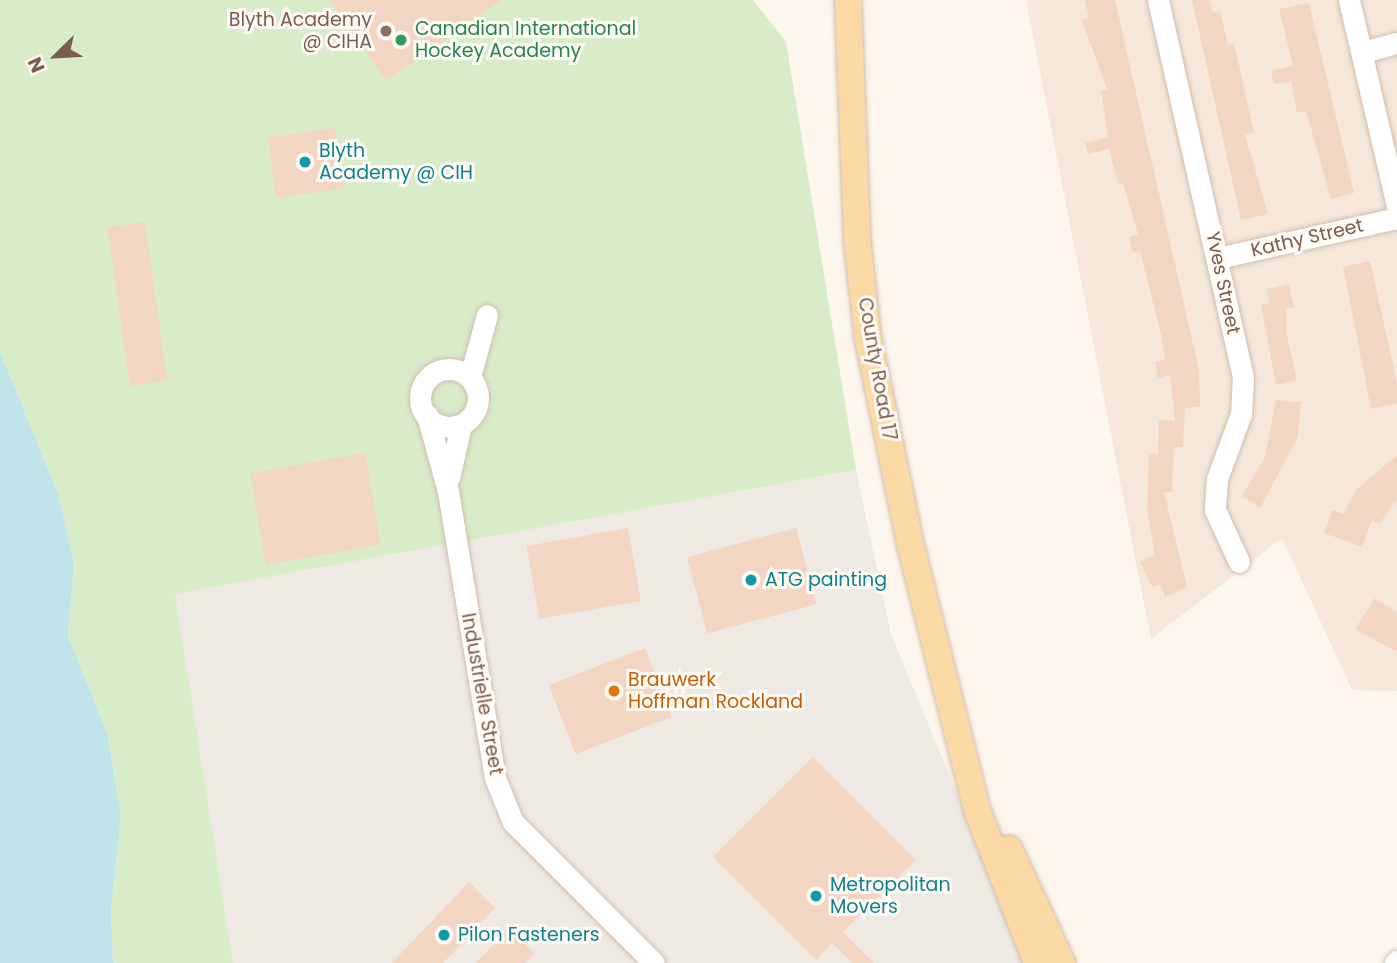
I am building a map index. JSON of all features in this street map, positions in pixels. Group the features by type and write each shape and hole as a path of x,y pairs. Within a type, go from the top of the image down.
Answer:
{"main road":[{"name":"County Road 17","path":"848,0 857,239 869,338 911,547 978,810 1037,963"},
{"name":"County Road 17","path":"960,731 1062,963"}],"street":[{"name":"Yves Street","path":"1158,0 1243,377 1241,414 1217,479 1215,510 1238,562"},
{"path":"1349,0 1397,206"},
{"path":"1363,52 1397,43"},
{"name":"Kathy Street","path":"1217,258 1397,218"},
{"name":"Industrielle Street","path":"448,491 461,425 478,403 470,377 485,321 443,369 422,388 448,491 495,778 513,822 654,963"},
{"path":"443,369 470,377"},
{"path":"427,415 442,425 461,425"}],"shaded area":[{"path":"1026,0 1397,0 1397,691 1352,690 1282,538 1151,639"},
{"path":"856,470 891,634 1027,963 233,963 174,594"}],"green space":[{"path":"0,0 753,0 786,42 856,470 175,594 233,963 113,963 111,909 121,818 108,736 68,636 74,564 59,496 0,352"}],"water":[{"path":"0,352 59,496 74,564 68,636 108,736 121,817 111,909 113,963 0,963"}],"building":[{"name":"Canadian International Hockey Academy","path":"330,0 502,0 386,81"},
{"path":"1085,0 1115,0 1199,370 1200,407 1185,408 1183,447 1174,447 1172,492 1164,492 1187,587 1165,597 1160,584 1152,587 1140,562 1155,555 1147,510 1149,453 1158,454 1159,420 1175,421 1170,375 1158,378 1155,362 1165,359 1161,334 1140,251 1133,253 1129,237 1138,234 1123,183 1118,184 1109,149 1088,154 1085,143 1108,137 1101,91 1107,89 1082,20 1089,18"},
{"path":"1192,0 1210,0 1213,13 1220,11 1228,45 1234,43 1254,133 1245,135 1268,214 1241,220"},
{"path":"1309,3 1354,193 1331,199 1306,111 1297,113 1291,81 1274,84 1271,71 1293,66 1279,9"},
{"name":"Blyth Academy @ CIH","path":"335,128 343,188 276,198 268,137"},
{"path":"145,222 167,380 130,386 107,227"},
{"path":"1370,261 1397,383 1397,404 1371,409 1343,267"},
{"path":"1289,284 1294,307 1286,308 1287,336 1297,380 1276,385 1261,305 1270,303 1266,289"},
{"path":"1276,400 1301,402 1298,437 1260,508 1242,496 1265,457"},
{"path":"365,453 381,545 266,565 250,473"},
{"path":"1397,455 1397,500 1379,524 1372,520 1362,547 1324,533 1332,510 1343,514 1356,490"},
{"path":"628,528 641,601 539,619 527,546"},
{"name":"ATG painting","path":"796,528 816,604 707,634 687,557"},
{"path":"1375,598 1397,613 1397,652 1355,629"},
{"path":"645,648 672,717 575,754 549,685"},
{"name":"Metropolitan Movers","path":"813,757 916,860 843,932 874,963 852,963 832,943 816,960 713,857"},
{"name":"Pilon Fasteners","path":"469,882 495,908 443,963 392,963"},
{"path":"509,928 535,954 525,963 476,963"}],"place":[{"name":"Blyth Academy @ CIHA","path":"386,31"},
{"name":"Canadian International Hockey Academy","path":"401,40"},
{"name":"Blyth Academy @ CIH","path":"305,162"},
{"name":"ATG painting","path":"751,580"},
{"name":"Brauwerk Hoffman Rockland","path":"614,691"},
{"name":"Metropolitan Movers","path":"816,896"},
{"name":"Pilon Fasteners","path":"444,935"}]}
